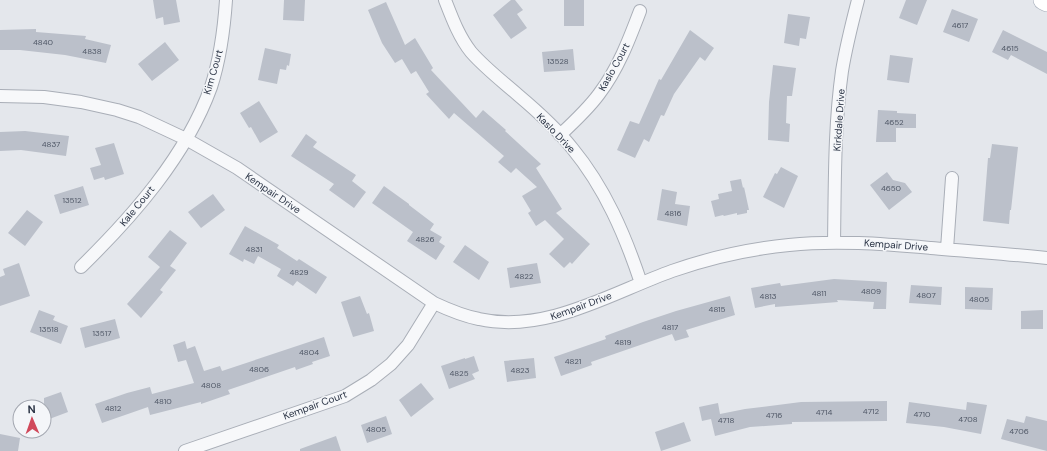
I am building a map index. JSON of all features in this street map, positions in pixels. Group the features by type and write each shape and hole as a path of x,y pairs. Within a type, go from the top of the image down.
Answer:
{"main road":[{"path":"1043,0 1047,2"}],"street":[{"name":"Kim Court","path":"186,139 210,87 219,56 226,0"},
{"name":"Kaslo Drive","path":"446,0 458,31 471,51 486,68 519,96 573,148 594,179 613,212 629,247 641,283"},
{"name":"Kirkdale Drive","path":"834,242 838,115 842,71 858,0"},
{"name":"Kaslo Court","path":"560,135 581,116 599,94 614,71 640,11"},
{"name":"Kempair Drive","path":"0,96 44,97 81,102 117,110 139,117 186,139 237,168 434,303 456,313 479,320 527,322 550,317 672,271 734,254 788,245 834,242 873,243 1047,258"},
{"name":"Kale Court","path":"81,267 136,210 166,170 186,139"},
{"path":"947,249 952,178"},
{"name":"Kempair Court","path":"185,451 344,396 351,392 371,380 391,364 408,345 434,303"}],"building":[{"path":"153,0 176,0 180,22 164,25 163,17 156,19"},
{"path":"284,0 305,0 304,21 283,20"},
{"path":"511,0 515,0 523,10 517,14 527,28 511,39 493,15"},
{"path":"564,0 584,0 584,26 564,26"},
{"path":"906,0 927,0 917,25 899,18"},
{"path":"386,2 405,45 415,38 433,68 431,70 476,118 483,110 541,164 536,168 562,209 556,213 590,244 572,264 570,262 564,268 549,254 564,239 545,220 536,226 528,213 531,211 522,196 537,187 516,168 511,173 498,162 504,156 454,113 449,119 426,94 429,92 416,71 411,74 402,59 395,63 382,43 368,10"},
{"path":"952,9 978,19 969,42 943,32"},
{"path":"788,14 810,17 806,39 800,38 799,46 784,43"},
{"path":"36,29 36,32 86,36 85,39 111,45 106,63 65,55 20,50 0,50 0,30"},
{"path":"690,30 714,48 705,61 700,57 674,94 664,116 661,115 649,142 644,139 635,158 617,150 630,121 639,124 659,79 661,80"},
{"path":"1003,30 1047,52 1047,74 1011,55 1008,60 992,52"},
{"path":"165,42 179,60 152,81 138,64"},
{"path":"265,48 291,54 289,66 287,65 286,70 280,69 277,84 258,80"},
{"path":"573,49 575,70 544,72 542,52"},
{"path":"890,55 913,58 909,83 887,80"},
{"path":"773,65 796,68 792,96 787,96 786,123 790,124 789,142 768,140 769,102"},
{"path":"259,101 278,132 260,143 251,127 249,128 240,113"},
{"path":"878,110 916,114 916,128 896,128 896,142 876,142"},
{"path":"25,131 69,136 66,156 21,150 0,151 0,132"},
{"path":"306,134 317,142 313,147 356,175 352,181 366,192 354,208 329,190 334,184 291,156"},
{"path":"114,143 124,174 105,180 104,177 94,180 90,168 101,165 95,148"},
{"path":"992,144 1018,147 1009,224 983,221 988,158 990,158"},
{"path":"781,167 798,176 784,208 763,197 775,173 777,174"},
{"path":"887,172 893,180 905,183 912,192 889,210 870,185"},
{"path":"741,179 749,210 747,210 747,213 737,215 737,213 715,217 711,201 719,199 718,194 732,191 730,181"},
{"path":"83,186 89,205 60,214 54,195"},
{"path":"384,186 434,224 430,230 442,237 439,242 445,246 436,260 407,241 413,232 372,203"},
{"path":"662,189 677,192 675,204 690,206 687,226 657,220"},
{"path":"213,194 225,210 201,228 188,212"},
{"path":"27,210 43,222 25,246 8,233"},
{"path":"245,226 279,245 277,248 297,261 299,259 327,277 316,294 297,281 293,286 277,276 281,269 258,256 254,264 244,259 243,262 229,254"},
{"path":"170,230 187,243 170,266 176,270 160,290 163,292 141,318 127,304 160,267 148,257"},
{"path":"465,245 489,262 479,280 453,262"},
{"path":"19,263 30,296 0,306 0,277 5,275 3,269"},
{"path":"537,263 541,283 510,288 507,268"},
{"path":"834,279 887,282 886,309 873,309 874,302 837,300 838,302 775,307 775,304 755,308 751,288 780,283 781,286"},
{"path":"911,285 942,287 941,305 909,303"},
{"path":"965,287 993,288 992,310 965,309"},
{"path":"360,296 367,314 369,313 374,331 353,337 341,302"},
{"path":"730,296 735,315 686,330 689,337 675,341 672,334 591,362 592,365 561,376 554,357 606,339 605,336 643,322"},
{"path":"39,310 55,316 53,320 68,326 61,344 30,332"},
{"path":"1043,310 1043,329 1021,329 1021,311"},
{"path":"115,319 120,338 85,348 80,328"},
{"path":"324,337 330,356 312,362 313,364 296,370 295,367 228,390 230,394 201,404 201,402 150,415 148,407 102,423 95,404 150,387 152,394 194,383 186,360 178,362 173,345 185,341 187,349 195,346 204,371 220,366 222,371"},
{"path":"474,356 479,371 472,374 475,379 449,389 441,366"},
{"path":"534,358 536,378 507,382 504,361"},
{"path":"421,383 434,399 411,417 399,400"},
{"path":"61,392 68,412 52,418 52,399 44,398"},
{"path":"887,401 887,421 792,422 792,424 750,427 715,436 711,419 702,421 699,407 718,403 720,414 745,409 801,402"},
{"path":"909,402 966,410 967,402 987,405 981,434 944,427 906,423"},
{"path":"386,416 392,434 367,443 361,425"},
{"path":"1026,416 1047,421 1047,451 1001,439 1007,419 1024,423"},
{"path":"684,422 691,441 661,451 655,432"},
{"path":"0,434 12,436 12,439 20,439 18,451 0,451"},
{"path":"336,436 341,451 300,451 300,449"}]}
